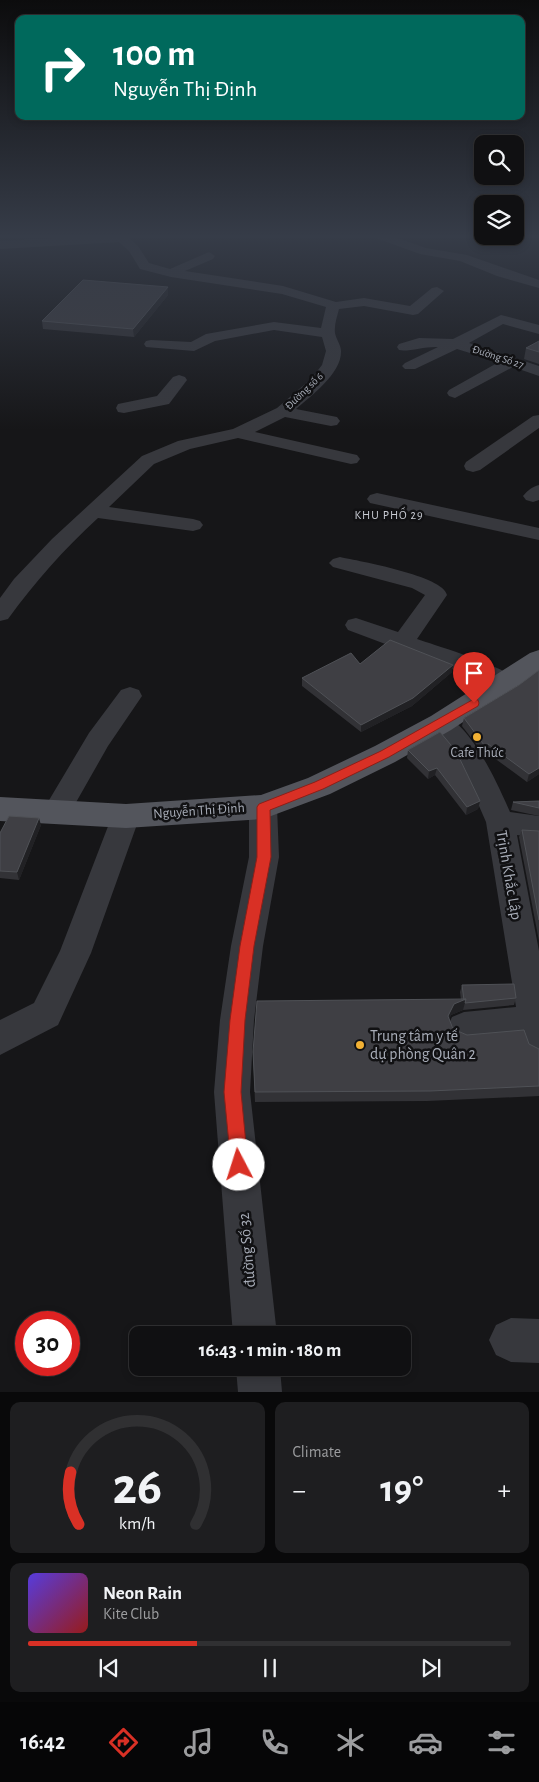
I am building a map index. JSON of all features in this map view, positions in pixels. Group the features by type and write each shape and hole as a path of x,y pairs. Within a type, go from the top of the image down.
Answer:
{"main road":[{"name":"Nguyễn Thị Định","path":"0,809 126,816 264,807 319,786 385,754 441,723 539,659"}],"street":[{"path":"317,300 333,306 364,302 413,311 427,300"},
{"name":"Đường số 6","path":"3,606 59,543 148,460 184,445 238,433 283,412 317,382 330,366 334,351 328,333 328,324 333,306"},
{"path":"410,366 456,344 501,319 539,330"},
{"path":"149,337 194,347 211,337 274,326 328,333"},
{"name":"Đường Số 27","path":"404,347 414,343 427,342 456,344 539,371"},
{"path":"455,392 511,362"},
{"path":"124,408 163,400 179,380"},
{"path":"283,412 331,421"},
{"path":"473,466 539,420"},
{"path":"238,433 351,459"},
{"path":"377,499 539,534"},
{"path":"93,511 193,525"},
{"path":"340,563 420,583 436,592 436,595 403,642"},
{"path":"356,625 477,669 506,682"},
{"path":"56,812 98,740 130,696"},
{"name":"Trịnh Khắc Lập","path":"441,723 466,752 483,783 500,822 537,1032"},
{"name":"đường Số 32","path":"254,1326 232,1092 247,946 264,857 264,807"},
{"path":"0,1038 46,1014 75,953 126,816"},
{"path":"500,822 539,827"},
{"path":"464,1028 537,1032"},
{"path":"259,1376 260,1392"}],"building":[{"path":"63,300 157,300 133,329 42,321"},
{"path":"539,341 539,352 526,348"},
{"path":"390,640 453,665 413,698 361,725 302,678 351,653 360,664"},
{"path":"539,670 539,768 529,774 488,744 484,745 464,718 519,685"},
{"path":"440,732 456,751 480,801 467,807 437,768 429,771 408,750"},
{"path":"539,801 539,808 513,802"},
{"path":"9,816 39,818 17,872 0,871 0,833"},
{"path":"522,830 539,831 539,920"},
{"path":"514,984 516,998 465,1003 466,999 464,1000 462,985"},
{"name":"Trung tâm y tế dự phòng Quân 2","path":"466,999 454,1004 448,1016 453,1029 467,1035 524,1030 529,1044 539,1049 539,1086 430,1091 255,1092 253,1052 257,1001"}],"place":[{"name":"Cafe Thức","path":"477,737"},
{"name":"Trung tâm y tế dự phòng Quân 2","path":"360,1045"}],"district":[{"name":"KHU PHỐ 29","path":"389,515"}],"route":[{"path":"239,1165 232,1092 247,946 264,857 264,807 319,786 385,754 474,703"}]}
